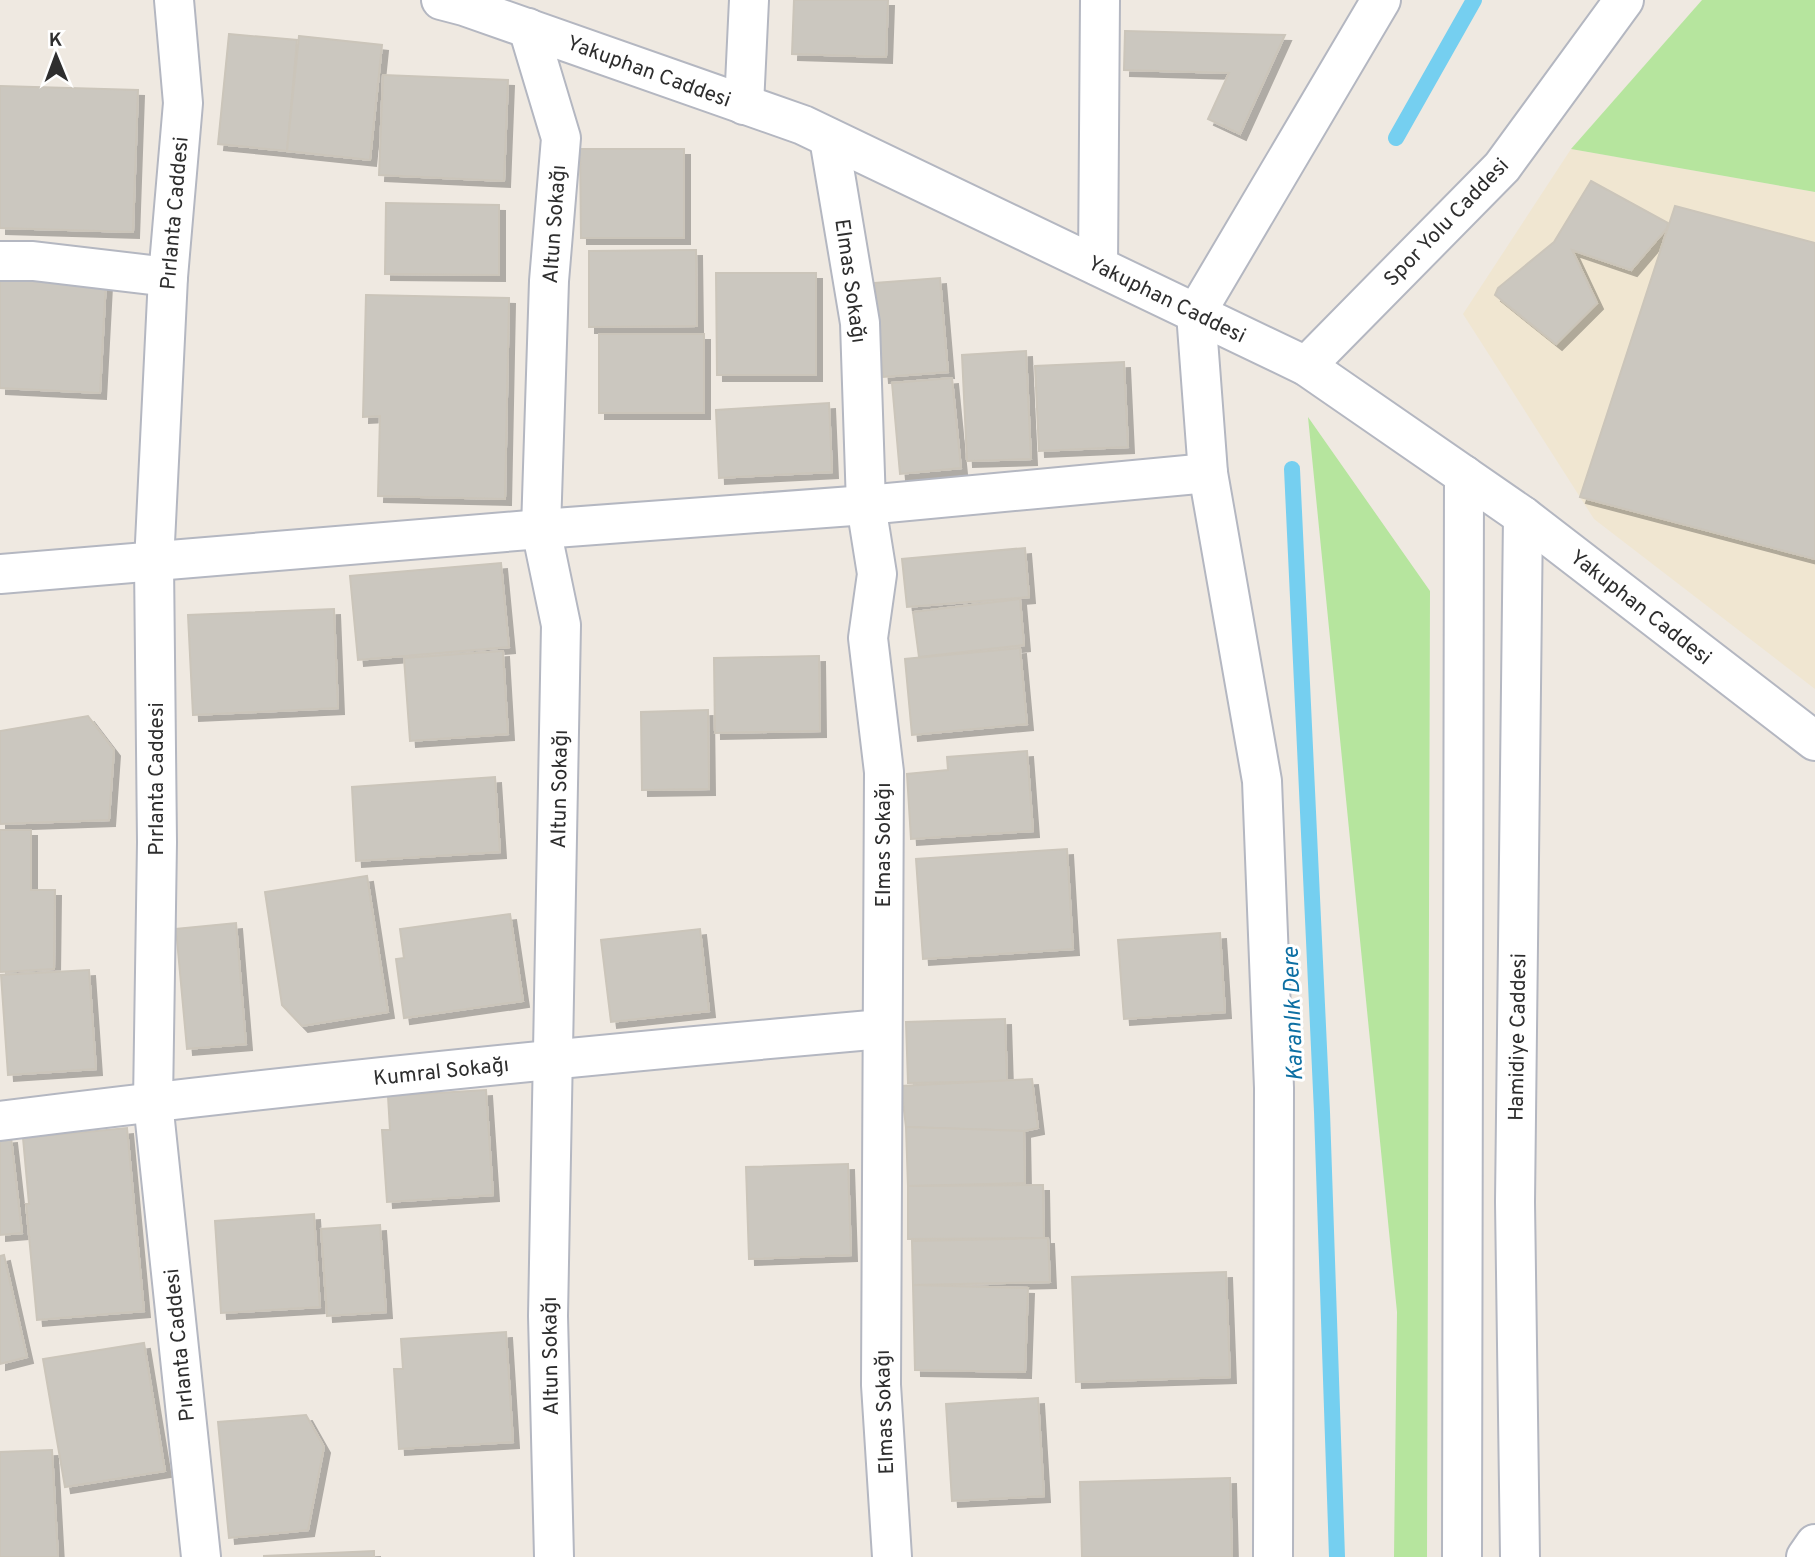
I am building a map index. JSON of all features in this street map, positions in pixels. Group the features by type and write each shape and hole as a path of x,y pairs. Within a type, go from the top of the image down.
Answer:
{"street":[{"name":"Pırlanta Caddesi","path":"174,0 183,103 168,277 154,563 157,842 153,1102 201,1557"},
{"name":"Yakuphan Caddesi","path":"441,0 803,125 1306,366 1523,516 1815,741"},
{"path":"744,105 749,0"},
{"path":"1098,266 1100,0"},
{"path":"1273,1557 1274,1088 1262,781 1208,473 1196,313 1381,0"},
{"name":"Spor Yolu Caddesi","path":"1306,366 1502,167 1624,0"},
{"name":"Altun Sokağı","path":"528,28 561,138 549,281 541,529 561,625 548,1316 554,1557"},
{"name":"Elmas Sokağı","path":"829,138 860,324 866,505 877,574 868,638 884,772 881,1385 892,1557"},
{"path":"0,261 33,261 168,277"},
{"path":"0,574 866,505 1208,473"},
{"path":"1462,1557 1464,475"},
{"name":"Hamidiye Caddesi","path":"1520,1557 1515,1202 1523,516"},
{"name":"Kumral Sokağı","path":"0,1121 553,1059 882,1029"},
{"path":"1806,1557 1815,1544"}],"shaded area":[{"path":"1571,149 1815,192 1815,689 1594,519 1463,314"}],"green space":[{"path":"1702,0 1815,0 1815,192 1571,149"},
{"path":"1308,417 1430,591 1427,1557 1394,1557 1397,1312"}],"building":[{"path":"794,0 888,0 886,57 792,54"},
{"path":"1125,31 1285,35 1240,134 1208,119 1229,73 1124,70"},
{"path":"229,34 297,40 287,151 218,144"},
{"path":"299,36 382,45 370,160 287,151"},
{"path":"383,75 508,80 504,181 379,175"},
{"path":"0,86 138,90 133,232 0,228"},
{"path":"580,149 684,149 684,238 581,238"},
{"path":"1591,181 1668,223 1667,228 1631,270 1572,250 1597,303 1556,344 1495,295 1498,288 1554,242"},
{"path":"386,203 499,205 499,275 385,274"},
{"path":"1675,206 1815,243 1815,559 1580,497"},
{"path":"696,250 697,326 589,327 589,251"},
{"path":"716,273 816,273 816,375 717,375"},
{"path":"0,276 106,281 100,393 0,388"},
{"path":"940,278 948,372 883,377 875,283"},
{"path":"366,295 509,298 505,499 378,496 380,416 363,417"},
{"path":"599,334 704,334 704,413 599,413"},
{"path":"1026,351 1031,459 967,461 962,355"},
{"path":"1124,362 1128,447 1039,451 1035,366"},
{"path":"952,378 961,468 900,474 892,383"},
{"path":"829,403 832,472 719,478 716,410"},
{"path":"1025,548 1029,597 907,607 902,559"},
{"path":"501,563 509,647 358,660 350,576"},
{"path":"1020,599 1024,645 919,657 913,612"},
{"path":"334,609 338,708 193,715 188,615"},
{"path":"1020,648 1027,724 912,735 905,659"},
{"path":"503,651 508,734 410,741 404,658"},
{"path":"819,656 820,731 715,733 714,658"},
{"path":"708,710 709,789 642,790 641,712"},
{"path":"88,716 114,750 109,820 0,824 0,731"},
{"path":"1027,751 1033,831 911,839 907,774 948,770 947,757"},
{"path":"495,777 500,852 356,861 352,787"},
{"path":"0,830 31,830 31,890 55,890 54,969 0,972"},
{"path":"1067,849 1073,949 923,959 916,859"},
{"path":"367,876 388,1012 302,1026 282,1005 265,892"},
{"path":"510,914 523,1001 404,1018 396,959 404,958 400,929"},
{"path":"236,923 246,1044 187,1049 176,929"},
{"path":"700,929 709,1011 611,1022 601,940"},
{"path":"1220,933 1225,1012 1124,1019 1118,940"},
{"path":"89,970 96,1069 8,1075 1,975"},
{"path":"1005,1019 1007,1081 908,1083 906,1022"},
{"path":"1032,1079 1038,1128 1024,1131 906,1127 901,1086"},
{"path":"486,1090 493,1195 387,1202 382,1130 390,1130 388,1096"},
{"path":"906,1127 1024,1131 1025,1183 908,1186"},
{"path":"127,1128 144,1311 37,1320 23,1138"},
{"path":"11,1137 22,1233 0,1235 0,1138"},
{"path":"848,1164 851,1255 749,1259 746,1167"},
{"path":"1043,1185 1044,1238 908,1239 908,1186"},
{"path":"314,1214 320,1307 221,1313 215,1221"},
{"path":"380,1225 386,1312 327,1316 321,1229"},
{"path":"1048,1238 1050,1282 913,1285 912,1241"},
{"path":"4,1255 27,1357 0,1364 0,1256"},
{"path":"1226,1272 1230,1377 1076,1382 1072,1277"},
{"path":"913,1285 1028,1288 1025,1372 915,1370"},
{"path":"506,1332 513,1442 399,1449 394,1369 403,1369 401,1339"},
{"path":"144,1343 165,1471 65,1487 43,1359"},
{"path":"1038,1398 1044,1496 952,1501 946,1404"},
{"path":"306,1415 324,1447 308,1530 229,1538 218,1422"},
{"path":"52,1450 58,1557 0,1557 0,1452"},
{"path":"1230,1478 1232,1557 1082,1557 1080,1482"},
{"path":"374,1551 374,1557 264,1557 264,1556"}],"waterway":[{"name":"Karanlık Dere","path":"1396,138 1474,0"},
{"name":"Karanlık Dere","path":"1292,469 1322,1112 1337,1557"}]}
